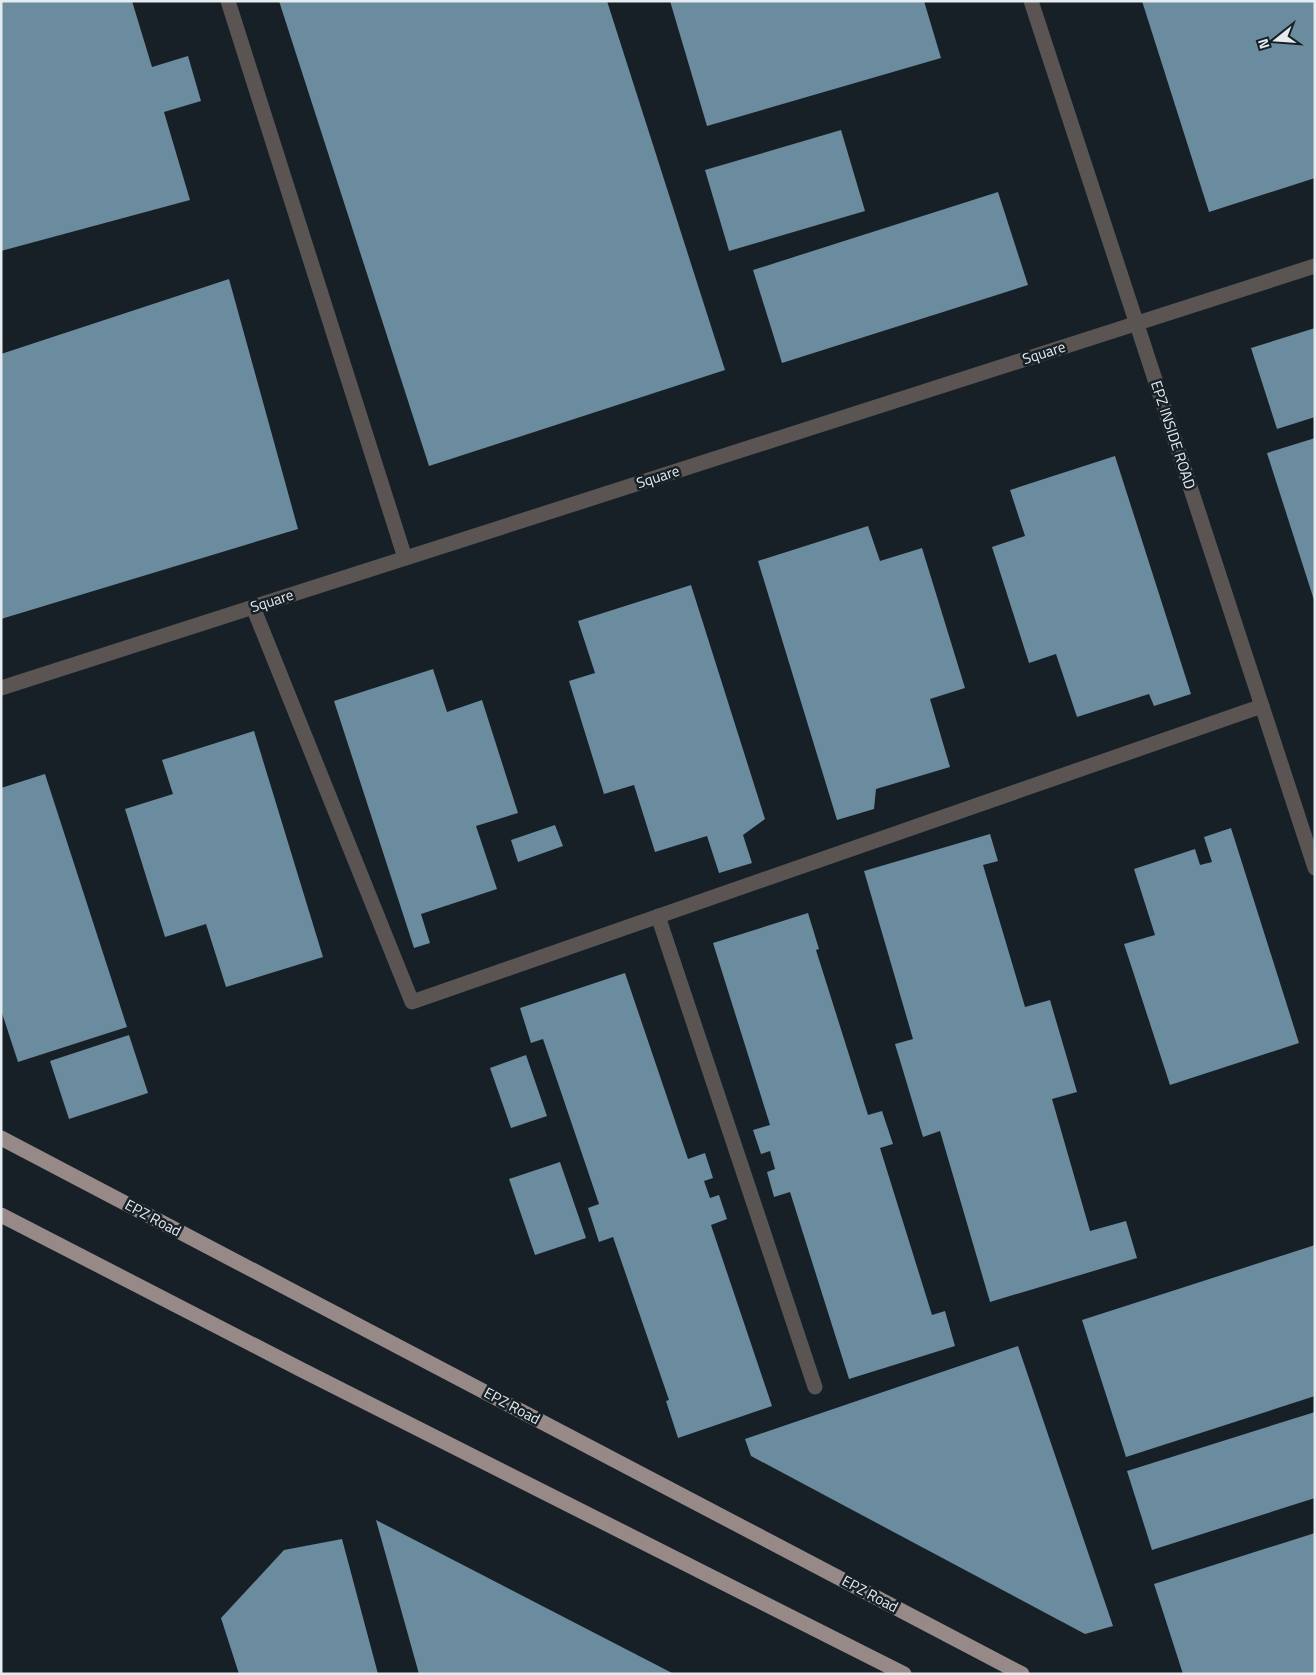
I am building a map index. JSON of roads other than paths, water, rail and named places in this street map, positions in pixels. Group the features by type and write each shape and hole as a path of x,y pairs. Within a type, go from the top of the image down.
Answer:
{"main road":[{"name":"EPZ Road","path":"1,1138 1022,1674"},
{"path":"1,1215 300,1369 904,1674"}],"lane":[{"path":"228,1 405,558"},
{"name":"EPZ INSIDE ROAD","path":"1031,1 1315,868"},
{"name":"Square","path":"1,688 1315,266"},
{"path":"253,607 412,1002 1262,706"},
{"path":"658,916 814,1388"}]}
